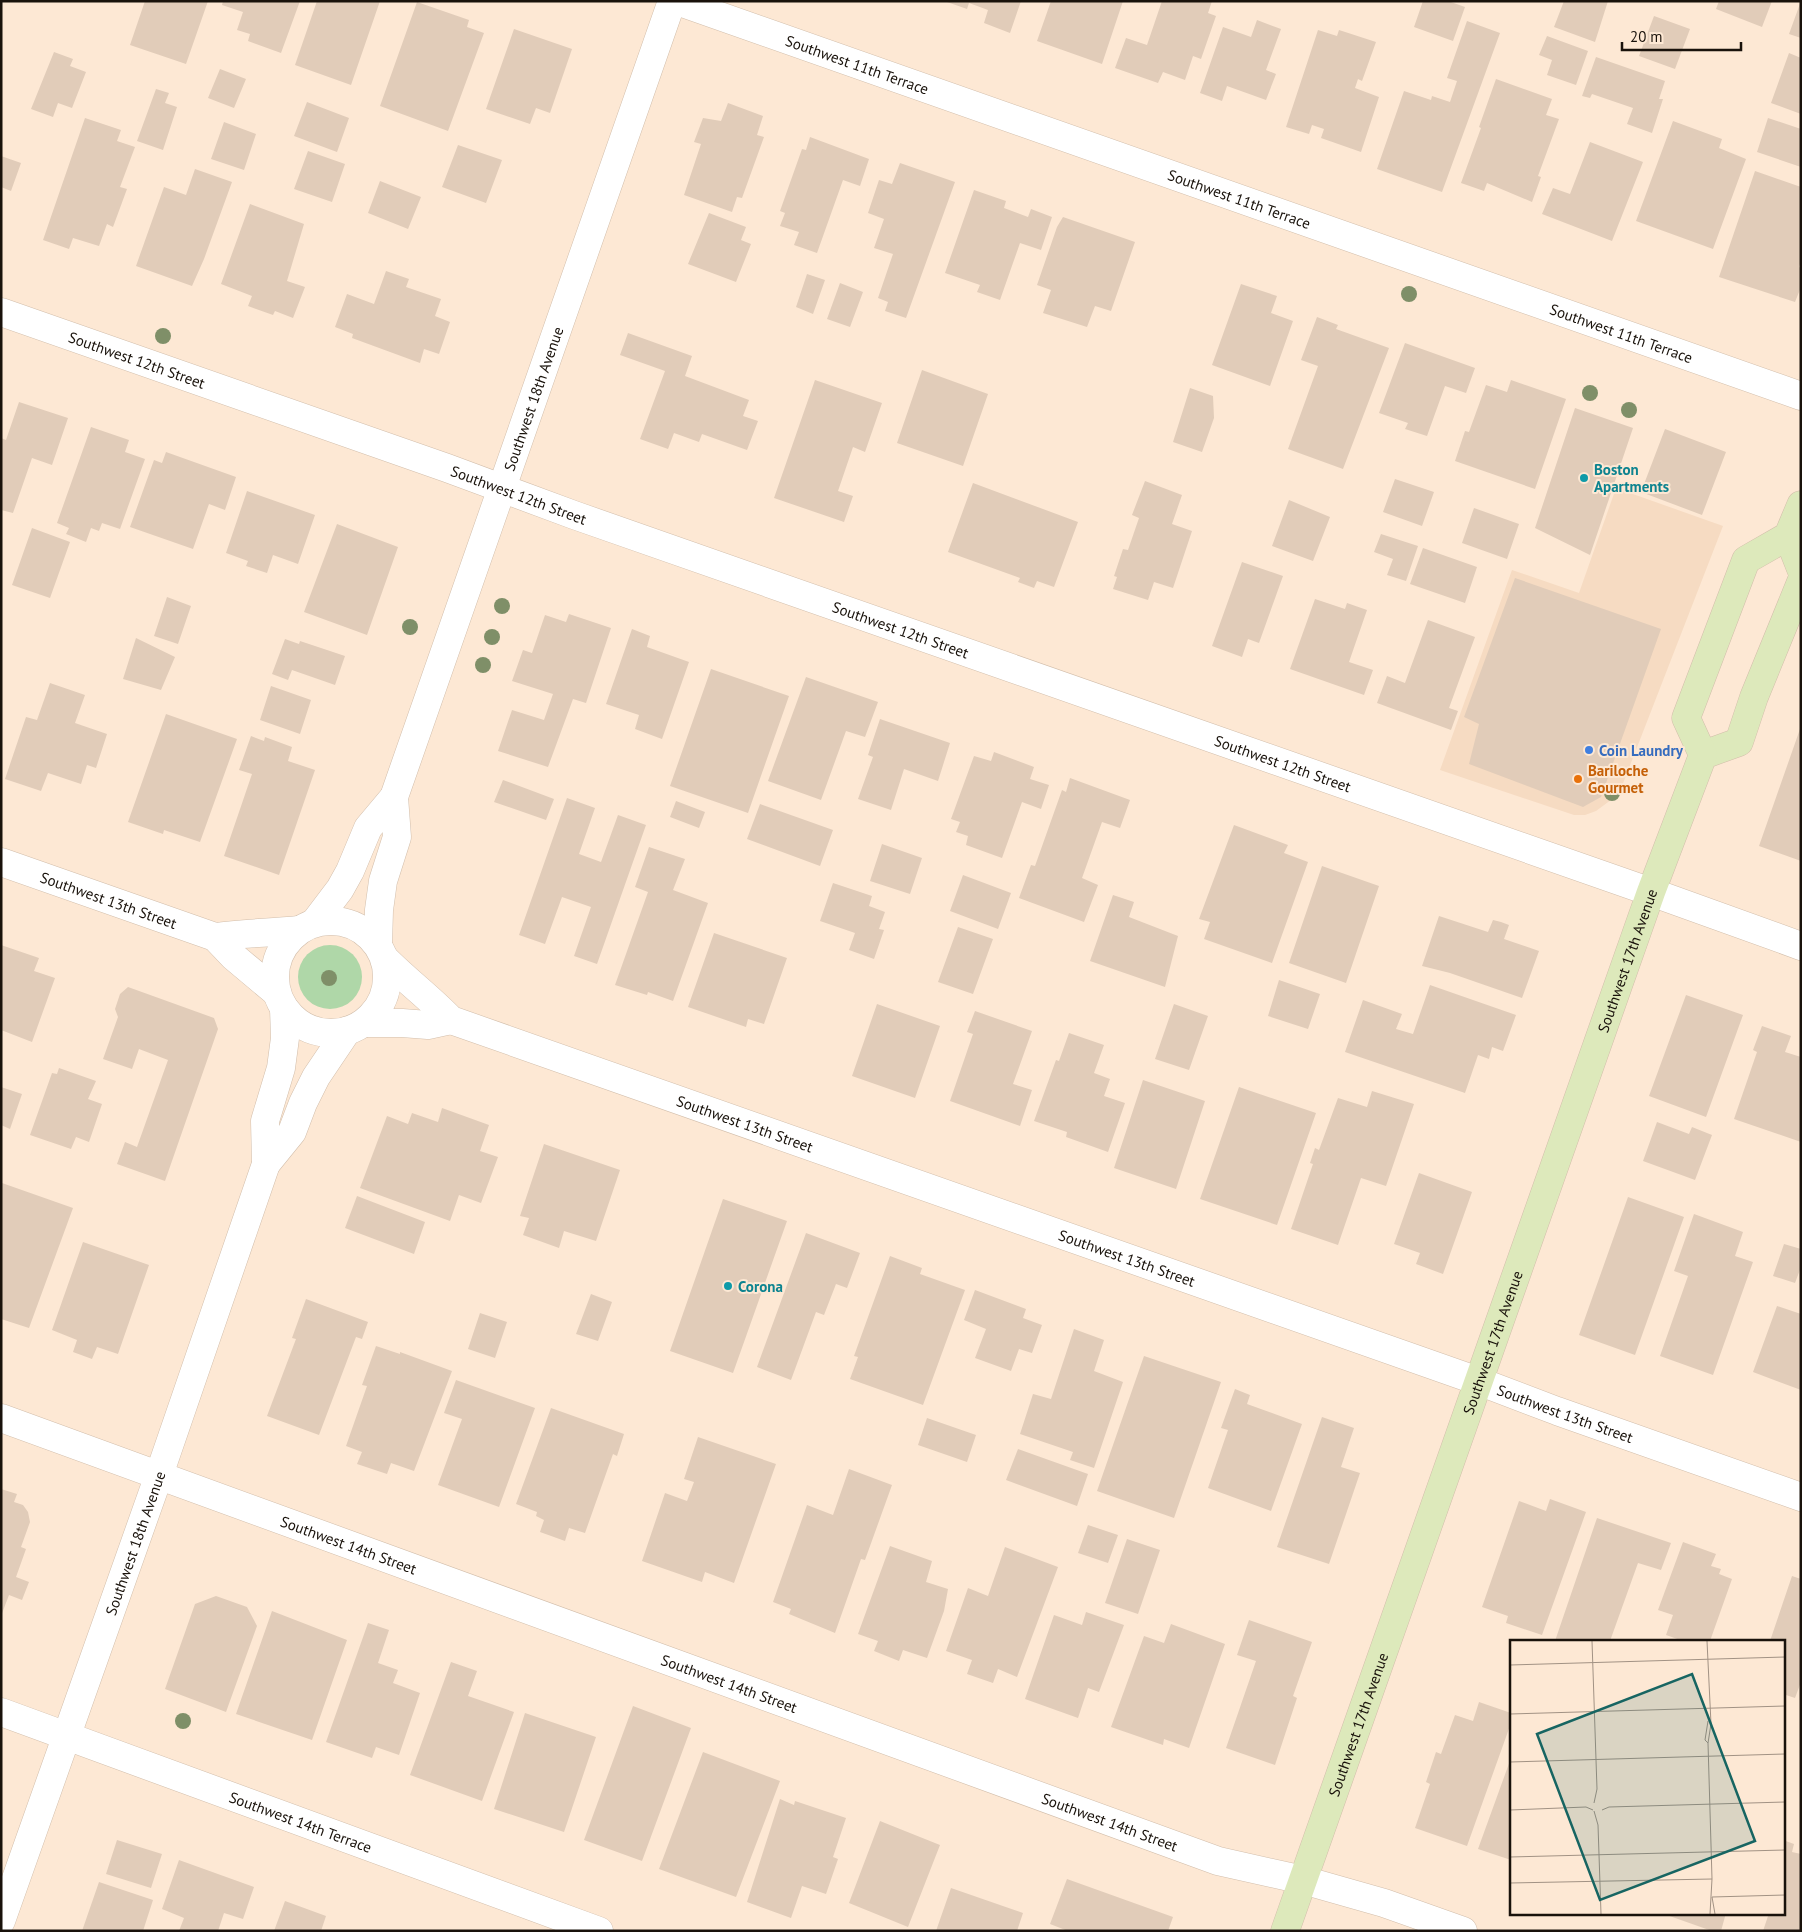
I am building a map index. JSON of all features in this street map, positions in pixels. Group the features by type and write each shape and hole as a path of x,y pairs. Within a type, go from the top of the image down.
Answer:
{"main road":[{"path":"1801,505 1788,536 1746,560 1686,718 1703,755 1739,742 1754,697 1801,582"},
{"path":"1788,536 1801,569"},
{"name":"Southwest 17th Avenue","path":"1285,1931 1651,892 1703,755"}],"street":[{"name":"Southwest 18th Avenue","path":"307,926 340,889 350,871 368,828 394,796 672,1"},
{"name":"Southwest 11th Terrace","path":"677,1 1801,396"},
{"name":"Southwest 12th Street","path":"1,312 1801,946"},
{"name":"Southwest 18th Avenue","path":"382,953 379,910 383,881 397,837 394,796"},
{"name":"Southwest 13th Street","path":"1,862 215,937 246,933 265,934 307,926"},
{"path":"356,1027 377,1011 385,996 388,978 382,953 366,932 350,923 332,920 307,926 286,942 277,958 274,975 280,1001 297,1022 312,1031 330,1033 356,1027 402,1023 428,1025 452,1020"},
{"name":"Southwest 13th Street","path":"215,937 280,1001"},
{"name":"Southwest 13th Street","path":"382,953 407,981 434,1002 452,1020 1478,1380 1557,1411 1801,1497"},
{"name":"Southwest 18th Avenue","path":"266,1164 265,1121 281,1068 285,1038 280,1001"},
{"name":"Southwest 18th Avenue","path":"1,1921 159,1476 266,1164 292,1132 303,1103 316,1077 356,1027"},
{"name":"Southwest 14th Street","path":"1,1418 1218,1861 1303,1880 1384,1903 1463,1931"},
{"name":"Southwest 14th Terrace","path":"1,1712 599,1931"}],"shaded area":[{"path":"1616,488 1723,526 1622,786 1615,797 1596,811 1585,815 1574,815 1440,770 1512,570 1579,593"}],"green space":[{"path":"330,945 348,951 356,959 362,977 356,995 348,1003 330,1009 312,1003 304,995 298,977 304,959 312,951"}],"building":[{"path":"145,1 208,1 186,64 130,45"},
{"path":"223,1 300,1 281,53 248,41 250,34 237,30 243,12 222,5"},
{"path":"317,1 380,1 351,85 295,65"},
{"path":"1021,1 1010,33 984,23 988,10 969,3 967,9 947,2"},
{"path":"1051,1 1123,1 1102,64 1037,41"},
{"path":"1162,1 1212,1 1208,13 1216,16 1201,59 1193,56 1185,80 1163,72 1158,83 1115,68 1126,38 1147,45"},
{"path":"1423,1 1448,1 1465,7 1453,41 1414,27"},
{"path":"1564,1 1608,1 1595,42 1554,27"},
{"path":"1719,1 1772,1 1762,27 1716,9"},
{"path":"1801,1 1801,38 1789,34"},
{"path":"417,2 469,20 467,27 484,33 448,131 380,106"},
{"path":"1654,16 1690,29 1675,69 1639,56"},
{"path":"1257,20 1281,29 1266,70 1276,74 1266,100 1227,86 1222,101 1200,93 1223,27 1251,37"},
{"path":"1467,21 1500,33 1442,192 1377,169 1404,91 1431,100 1432,96 1450,102 1457,81 1447,78"},
{"path":"514,29 572,49 550,113 536,108 530,124 486,109"},
{"path":"1318,30 1337,36 1339,30 1376,42 1362,81 1358,79 1355,88 1379,97 1361,152 1321,138 1324,129 1312,125 1309,134 1286,127"},
{"path":"1547,36 1588,51 1576,85 1547,75 1552,60 1539,55"},
{"path":"54,52 73,59 70,66 86,72 72,108 58,103 53,117 31,109"},
{"path":"1789,53 1801,58 1801,114 1771,103"},
{"path":"1596,57 1665,81 1659,99 1663,99 1652,133 1627,124 1633,108 1592,94 1590,98 1582,96"},
{"path":"220,69 246,79 234,108 208,98"},
{"path":"1496,79 1552,99 1546,115 1559,119 1538,176 1541,177 1532,202 1487,183 1484,191 1461,183"},
{"path":"156,89 169,93 165,103 177,107 163,150 137,141"},
{"path":"307,102 349,118 337,152 294,136"},
{"path":"728,103 763,116 757,135 764,137 742,198 737,197 732,212 684,195 701,144 694,142 703,118 721,121"},
{"path":"85,118 121,130 117,141 135,147 120,187 127,189 113,227 107,224 99,246 73,238 69,249 43,240"},
{"path":"1768,118 1801,129 1801,167 1757,152"},
{"path":"1673,121 1722,139 1719,148 1746,159 1713,249 1636,221"},
{"path":"224,122 256,134 244,170 211,159"},
{"path":"810,137 869,159 860,186 843,180 817,253 794,245 799,232 780,226 785,213 780,211 802,149 806,150"},
{"path":"1590,142 1643,162 1612,241 1542,214 1553,188 1570,194"},
{"path":"458,145 502,160 486,203 442,187"},
{"path":"308,151 345,164 332,202 294,189"},
{"path":"1,156 21,163 11,191 1,187"},
{"path":"900,163 955,182 906,318 885,311 888,302 878,298 893,254 874,248 884,219 868,213 879,180 892,184"},
{"path":"195,169 232,182 204,259 192,286 136,266 164,187 186,195"},
{"path":"1755,171 1801,187 1801,261 1799,267 1801,268 1801,287 1795,302 1719,277"},
{"path":"380,181 421,197 408,229 368,213"},
{"path":"974,190 1006,201 1004,208 1028,217 1031,209 1052,217 1041,250 1020,243 1000,300 977,292 980,285 945,273"},
{"path":"250,204 304,224 287,281 305,287 293,318 275,311 273,315 248,306 252,296 221,284"},
{"path":"709,213 746,227 741,240 751,244 736,282 688,264"},
{"path":"1063,217 1135,242 1111,311 1095,306 1087,327 1043,313 1051,290 1037,285 1057,227"},
{"path":"386,271 409,279 406,287 441,299 435,316 450,322 439,354 424,349 420,363 352,338 353,334 335,327 347,294 374,304"},
{"path":"807,274 825,280 813,314 796,307"},
{"path":"840,283 863,292 850,327 827,319"},
{"path":"1241,284 1277,296 1271,313 1293,321 1270,386 1212,365"},
{"path":"1317,317 1338,325 1336,329 1389,348 1343,469 1288,449 1318,366 1301,360"},
{"path":"628,333 692,356 685,376 749,400 743,416 758,421 747,450 702,434 699,442 674,433 668,449 640,439 665,371 620,355"},
{"path":"1405,343 1475,368 1466,393 1445,386 1427,436 1405,429 1408,423 1379,413"},
{"path":"922,370 988,394 963,466 897,443"},
{"path":"815,380 882,403 865,452 853,447 838,491 853,496 844,522 774,498"},
{"path":"1511,380 1566,399 1535,489 1455,461 1465,431 1469,432 1486,385 1507,392"},
{"path":"1190,388 1213,396 1214,418 1202,452 1173,442"},
{"path":"19,402 68,418 52,465 32,458 13,513 1,510 1,438 6,440"},
{"name":"Boston Apartments","path":"1575,408 1633,428 1590,555 1535,528"},
{"path":"91,427 129,440 125,452 145,459 120,529 102,523 99,531 91,528 86,542 66,534 69,528 57,523"},
{"path":"1665,429 1726,452 1702,515 1641,492"},
{"path":"166,452 236,477 225,510 209,504 193,549 130,527 154,460 162,463"},
{"path":"1395,479 1434,492 1422,526 1383,512"},
{"path":"1145,481 1182,495 1172,524 1192,531 1173,588 1154,582 1148,600 1113,589 1117,577 1114,576 1123,549 1128,550 1139,518 1132,515"},
{"path":"973,483 1078,522 1054,587 1037,581 1034,588 1018,582 1020,578 948,552"},
{"path":"247,491 315,515 298,564 273,555 267,573 246,566 248,561 226,553"},
{"path":"1289,500 1330,517 1313,561 1272,546"},
{"path":"1474,508 1519,524 1507,559 1462,543"},
{"path":"337,524 398,547 367,635 304,612"},
{"path":"32,528 70,542 50,598 12,585"},
{"path":"1381,534 1418,546 1406,581 1387,575 1393,559 1374,552"},
{"path":"1423,548 1477,567 1465,603 1410,584"},
{"path":"1242,562 1283,576 1259,643 1248,639 1242,657 1212,646"},
{"path":"1515,578 1661,629 1601,797 1583,807 1469,764 1479,724 1464,717"},
{"path":"167,597 191,606 178,644 154,636"},
{"path":"1315,599 1345,609 1347,603 1367,610 1349,662 1373,670 1364,695 1290,669"},
{"path":"569,614 611,628 586,703 573,699 548,767 498,751 512,710 544,720 553,694 512,681 523,650 532,653 545,615 566,622"},
{"path":"1428,620 1475,637 1449,708 1458,711 1451,730 1377,703 1387,676 1405,683"},
{"path":"632,629 650,636 647,647 689,662 662,739 635,729 639,715 606,704"},
{"path":"136,638 175,657 161,690 123,679"},
{"path":"285,639 299,644 300,641 345,656 335,685 292,670 288,680 272,674"},
{"path":"711,669 789,696 748,813 670,786"},
{"path":"806,677 878,702 865,737 846,731 821,800 768,781"},
{"path":"50,683 85,695 75,723 107,734 96,768 87,765 81,784 48,773 41,791 5,779 26,717 37,720"},
{"path":"271,686 311,700 300,734 260,720"},
{"path":"166,714 237,739 200,842 164,830 163,834 128,822"},
{"path":"880,719 950,743 938,781 904,769 891,810 858,799 873,757 868,755"},
{"path":"1801,729 1801,861 1759,846"},
{"path":"251,736 264,741 265,737 292,747 288,761 315,770 279,875 224,856 252,774 239,770"},
{"path":"994,752 1034,767 1030,779 1049,785 1041,809 1022,802 1002,858 966,845 968,836 956,832 960,822 951,819 974,756 991,761"},
{"path":"1070,778 1130,800 1120,828 1102,822 1082,878 1098,885 1084,922 1019,898 1031,865 1035,866 1062,790 1066,792"},
{"path":"503,780 554,799 546,820 494,802"},
{"path":"567,798 595,808 579,854 601,862 618,815 646,825 597,964 574,956 591,907 562,897 545,944 519,935"},
{"path":"676,801 705,812 699,828 670,817"},
{"path":"760,804 833,830 820,866 747,839"},
{"path":"1234,825 1288,845 1284,853 1308,862 1272,963 1204,939 1210,922 1199,919"},
{"path":"882,844 922,858 910,894 870,881"},
{"path":"649,847 685,859 673,890 708,903 673,1001 648,992 647,995 615,985 648,892 635,887"},
{"path":"1322,866 1379,886 1346,983 1289,963"},
{"path":"963,875 1011,893 998,929 950,911"},
{"path":"833,883 872,896 869,906 885,912 879,929 884,930 874,959 849,950 855,933 820,921"},
{"path":"1113,895 1134,902 1129,917 1178,936 1165,987 1090,961"},
{"path":"1439,916 1488,932 1493,920 1501,922 1509,925 1504,939 1539,951 1522,998 1450,973 1422,966"},
{"path":"958,927 993,939 973,994 938,982"},
{"path":"714,933 787,958 764,1024 748,1019 746,1027 688,1007"},
{"path":"1,945 39,958 34,971 55,978 32,1042 1,1030"},
{"path":"1279,980 1320,994 1308,1029 1268,1016"},
{"path":"1430,985 1516,1015 1503,1051 1492,1047 1489,1059 1478,1055 1465,1093 1345,1052 1363,1000 1402,1014 1396,1029 1413,1034"},
{"path":"128,987 214,1018 218,1029 165,1181 117,1164 125,1142 137,1147 168,1060 139,1049 132,1069 103,1059 118,1017 115,1009 120,994"},
{"path":"1686,995 1743,1015 1706,1117 1649,1096"},
{"path":"877,1004 940,1026 915,1098 852,1076"},
{"path":"1174,1004 1208,1016 1189,1070 1155,1059"},
{"path":"975,1011 1032,1031 1013,1084 1032,1090 1020,1126 950,1101 973,1034 967,1032"},
{"path":"1762,1026 1791,1036 1785,1052 1801,1057 1801,1142 1734,1119 1757,1052 1753,1050"},
{"path":"1069,1033 1104,1045 1094,1073 1110,1079 1104,1096 1125,1103 1108,1152 1066,1137 1067,1132 1034,1121 1056,1060 1059,1061"},
{"path":"59,1068 96,1081 88,1099 102,1104 89,1142 76,1137 71,1149 30,1135 52,1073 57,1074"},
{"path":"1143,1080 1205,1101 1176,1189 1114,1168"},
{"path":"1,1087 22,1094 10,1129 1,1125"},
{"path":"1239,1087 1316,1113 1277,1225 1200,1199"},
{"path":"1372,1091 1414,1104 1386,1186 1361,1178 1338,1245 1291,1229 1313,1164 1310,1163 1315,1148 1319,1150 1338,1098 1367,1107"},
{"path":"442,1108 489,1125 480,1151 498,1157 481,1203 459,1195 450,1221 360,1188 387,1116 408,1124 412,1113 438,1122"},
{"path":"1657,1122 1689,1134 1692,1127 1712,1135 1695,1180 1643,1161"},
{"path":"544,1144 620,1170 596,1241 564,1231 559,1248 523,1235 529,1218 520,1216"},
{"path":"1419,1173 1472,1192 1443,1274 1416,1264 1420,1253 1394,1244"},
{"path":"2,1183 73,1208 29,1328 1,1319"},
{"path":"357,1196 425,1222 414,1254 345,1228"},
{"path":"1628,1197 1684,1217 1635,1355 1579,1335"},
{"name":"Corona","path":"723,1199 787,1221 733,1373 670,1351"},
{"path":"1694,1214 1743,1232 1735,1256 1753,1262 1713,1375 1660,1356 1688,1276 1674,1271"},
{"path":"806,1233 860,1253 847,1288 836,1284 824,1315 816,1312 791,1380 757,1367"},
{"path":"83,1242 149,1265 118,1354 97,1347 92,1359 73,1352 77,1340 52,1330"},
{"path":"1784,1244 1801,1249 1801,1267 1795,1283 1773,1276"},
{"path":"890,1256 922,1268 920,1274 965,1290 923,1405 850,1379 858,1357 854,1356"},
{"path":"975,1290 1026,1309 1023,1318 1042,1325 1032,1353 1019,1349 1011,1371 975,1358 986,1329 964,1320"},
{"path":"591,1294 612,1302 598,1341 576,1334"},
{"path":"306,1299 368,1322 362,1339 356,1337 319,1435 267,1416 296,1339 292,1338"},
{"path":"1777,1306 1801,1314 1801,1390 1753,1372"},
{"path":"480,1313 507,1322 495,1358 468,1349"},
{"path":"1074,1329 1104,1340 1094,1371 1123,1382 1094,1468 1070,1460 1073,1452 1020,1434 1033,1394 1051,1399"},
{"path":"376,1346 400,1354 400,1352 452,1371 414,1471 391,1463 387,1474 357,1464 362,1452 346,1446 367,1386 362,1385"},
{"path":"1144,1356 1221,1382 1174,1518 1097,1491"},
{"path":"456,1380 535,1408 499,1507 438,1485 462,1419 444,1413"},
{"path":"1235,1389 1250,1395 1247,1404 1302,1424 1271,1511 1208,1488 1228,1430 1221,1428"},
{"path":"551,1408 624,1434 617,1456 613,1454 585,1533 569,1528 565,1541 540,1532 544,1520 536,1516 537,1512 516,1504"},
{"path":"1322,1417 1354,1428 1341,1467 1360,1473 1329,1564 1277,1547"},
{"path":"927,1418 976,1435 967,1462 918,1445"},
{"path":"698,1437 776,1464 734,1583 705,1572 702,1582 642,1561 665,1493 687,1501 694,1482 684,1479"},
{"path":"1018,1449 1088,1474 1077,1506 1006,1480"},
{"path":"849,1469 892,1485 865,1560 861,1559 835,1633 789,1614 791,1609 773,1602 807,1505 833,1515"},
{"path":"1,1489 17,1494 14,1502 23,1505 28,1512 30,1522 21,1547 26,1549 16,1577 29,1582 22,1600 9,1595 1,1616"},
{"path":"1550,1499 1586,1512 1542,1635 1506,1623 1508,1616 1482,1607 1519,1501 1546,1511"},
{"path":"1597,1518 1671,1543 1661,1570 1638,1563 1610,1640 1555,1640"},
{"path":"1088,1525 1118,1535 1108,1563 1078,1553"},
{"path":"1127,1539 1160,1550 1138,1614 1105,1603"},
{"path":"1683,1542 1716,1554 1711,1566 1721,1569 1719,1574 1732,1579 1710,1640 1680,1640 1666,1635 1673,1615 1658,1610"},
{"path":"890,1546 932,1561 926,1582 948,1589 944,1611 927,1658 903,1650 899,1661 874,1651 878,1641 858,1634"},
{"path":"1005,1547 1058,1567 1017,1677 998,1669 993,1683 967,1674 972,1660 946,1651 968,1588 988,1596"},
{"path":"1792,1576 1801,1579 1801,1682 1795,1698 1784,1694 1784,1640 1770,1640"},
{"path":"216,1596 247,1607 257,1626 226,1712 165,1689 195,1604"},
{"path":"272,1611 347,1640 312,1740 236,1714"},
{"path":"1086,1612 1124,1625 1099,1692 1088,1688 1078,1718 1025,1699 1054,1615 1082,1625"},
{"path":"1249,1620 1312,1642 1293,1696 1297,1698 1275,1765 1226,1748 1256,1661 1237,1655"},
{"path":"368,1623 389,1630 378,1663 398,1670 393,1683 420,1693 399,1755 376,1747 372,1758 326,1742"},
{"path":"1171,1624 1225,1644 1189,1748 1164,1739 1163,1745 1111,1727 1144,1636 1164,1643"},
{"path":"451,1662 477,1671 468,1696 514,1712 482,1801 410,1775"},
{"path":"1479,1702 1510,1713 1510,1726 1467,1846 1415,1828 1430,1784 1426,1782 1436,1752 1441,1754 1455,1715 1473,1721"},
{"path":"633,1706 691,1728 642,1861 584,1840"},
{"path":"525,1713 596,1737 564,1832 494,1809"},
{"path":"703,1752 780,1781 736,1897 659,1869"},
{"path":"1510,1761 1510,1860 1478,1849"},
{"path":"780,1799 794,1805 795,1801 846,1818 833,1857 838,1859 826,1894 802,1886 791,1918 747,1902"},
{"path":"880,1821 940,1845 908,1927 849,1903"},
{"path":"117,1840 162,1854 151,1888 106,1874"},
{"path":"1784,1840 1794,1844 1792,1852 1801,1854 1801,1931 1763,1931 1769,1914 1784,1914"},
{"path":"179,1860 254,1887 243,1919 224,1913 218,1931 179,1931 184,1918 162,1909"},
{"path":"1067,1879 1173,1917 1168,1931 1068,1931 1050,1924"},
{"path":"99,1882 153,1900 143,1931 82,1931"},
{"path":"951,1888 1023,1913 1017,1931 936,1931"},
{"path":"285,1901 326,1916 321,1931 274,1931"},
{"path":"1664,1914 1726,1914 1721,1931 1712,1931"}],"place":[{"name":"Boston Apartments","path":"1584,478"},
{"name":"Coin Laundry","path":"1589,750"},
{"name":"Bariloche Gourmet","path":"1578,779"},
{"name":"Corona","path":"728,1286"}]}
